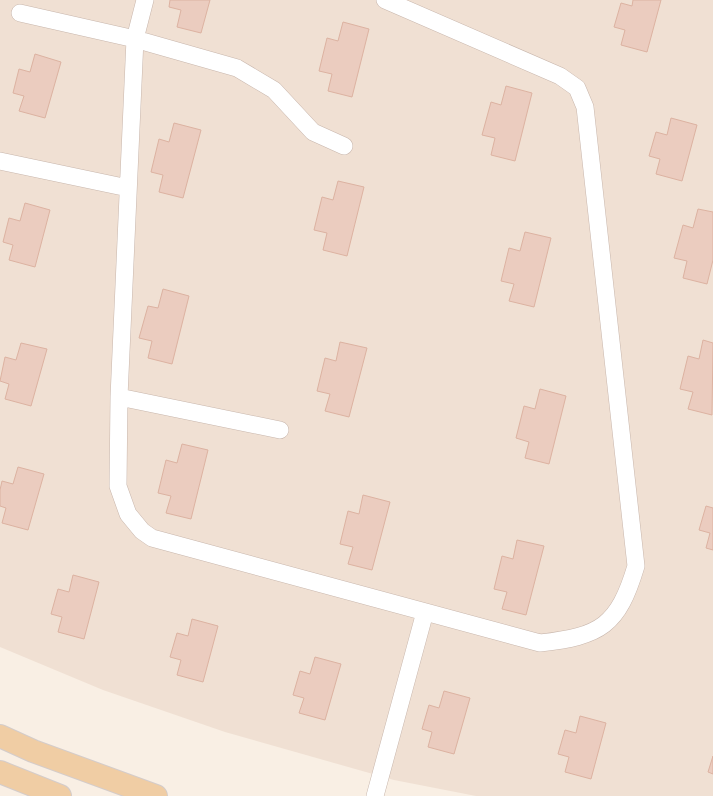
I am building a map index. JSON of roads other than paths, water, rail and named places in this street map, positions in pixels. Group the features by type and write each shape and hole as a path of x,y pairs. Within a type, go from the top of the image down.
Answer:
{"main road":[{"path":"0,736 33,751 156,796"},
{"path":"0,772 60,796"}],"lane":[{"path":"145,0 135,39 119,397 118,486 128,514 142,531 152,538 540,643 570,639 598,629 612,619 628,594 636,566 585,107 576,88 560,76 421,7 385,0"},
{"path":"20,12 135,39 237,68 274,90 313,132 344,146"},
{"path":"0,161 128,188"},
{"path":"119,397 280,430"},
{"path":"375,796 425,612"}]}
